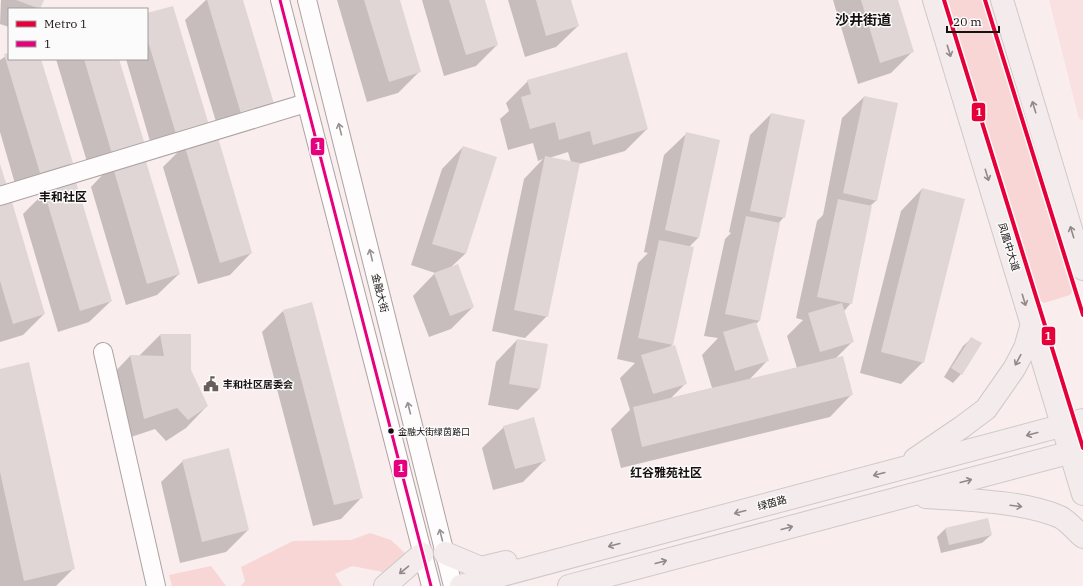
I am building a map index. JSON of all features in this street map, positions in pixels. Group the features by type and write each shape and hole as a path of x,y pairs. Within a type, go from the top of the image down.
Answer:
{"main road":[{"name":"凤凰中大道","path":"934,0 1062,426 1077,451 1083,494"},
{"path":"1002,0 1083,269"},
{"path":"900,469 986,409 1014,369 1025,348 1032,324"},
{"name":"绿茵路","path":"461,586 1083,420"},
{"path":"569,586 1077,451"},
{"path":"907,496 973,500 1025,507 1061,517 1083,537"},
{"path":"445,553 481,568 559,550 583,553"},
{"path":"385,586 422,554"}],"street":[{"path":"280,0 431,586"},
{"name":"金融大街","path":"307,0 453,586"},
{"path":"0,196 306,103"},
{"path":"103,352 156,586"}],"shaded area":[{"path":"948,0 989,0 1075,287 1070,295 1044,303 1035,298"},
{"path":"1049,0 1083,0 1083,120 1079,119"},
{"path":"370,533 391,540 405,553 388,573 352,566 335,574 342,586 241,586 245,581 241,567 293,541 351,540"},
{"path":"211,566 226,586 172,586 169,575"}],"building":[{"path":"16,0 44,0 40,8"},
{"path":"207,0 243,0 275,107 242,117"},
{"path":"364,0 400,0 421,72 389,82"},
{"path":"449,0 485,0 498,45 466,55"},
{"path":"536,0 571,0 579,26 546,36"},
{"path":"861,0 898,0 914,52 880,63"},
{"path":"173,6 209,125 176,134 148,41 148,13"},
{"path":"627,52 648,129 593,145 590,131 559,140 555,122 530,129 521,97 531,94 527,80"},
{"path":"8,53 8,60 41,60 73,163 40,173 4,54"},
{"path":"84,60 119,60 145,145 112,154"},
{"path":"864,96 898,103 877,201 843,193"},
{"path":"771,113 805,120 785,218 750,211"},
{"path":"686,132 720,140 699,238 665,230"},
{"path":"217,134 252,253 220,263 184,144"},
{"path":"463,146 497,157 466,254 432,244"},
{"path":"144,155 180,274 147,284 112,164"},
{"path":"545,156 580,163 548,317 514,310"},
{"path":"0,164 7,186 0,188"},
{"path":"76,182 112,301 80,311 44,192"},
{"path":"922,188 965,199 924,363 881,352"},
{"path":"10,195 45,314 13,324 0,281 0,197"},
{"path":"838,199 872,206 852,304 817,297"},
{"path":"746,216 780,223 760,321 725,314"},
{"path":"659,240 694,247 673,345 638,338"},
{"path":"458,264 474,307 450,316 434,273"},
{"path":"312,302 363,498 334,505 283,310"},
{"path":"842,303 854,342 820,352 808,313"},
{"path":"756,322 769,361 735,371 723,332"},
{"path":"160,334 191,334 191,370 208,406 188,420 177,408 144,419 130,355 164,356"},
{"path":"971,337 982,343 962,375 951,368"},
{"path":"517,339 548,344 540,389 509,384"},
{"path":"675,345 687,384 653,394 641,355"},
{"path":"843,356 853,395 642,447 633,407"},
{"path":"29,362 75,569 24,581 0,472 0,369"},
{"path":"534,417 546,461 515,469 503,426"},
{"path":"229,448 249,530 202,542 182,460"},
{"path":"988,518 992,535 949,545 945,528"}],"metro line":[{"name":"1","path":"944,0 1083,448"},
{"name":"1","path":"985,0 1083,315"}],"transit line":[{"name":"1","path":"280,0 431,586"}],"place":[{"name":"丰和社区居委会","path":"211,384"},
{"name":"金融大街绿茵路口","path":"391,431"}],"district":[{"name":"沙井街道","path":"863,20"},
{"name":"丰和社区","path":"63,196"},
{"name":"红谷雅苑社区","path":"666,472"}]}
